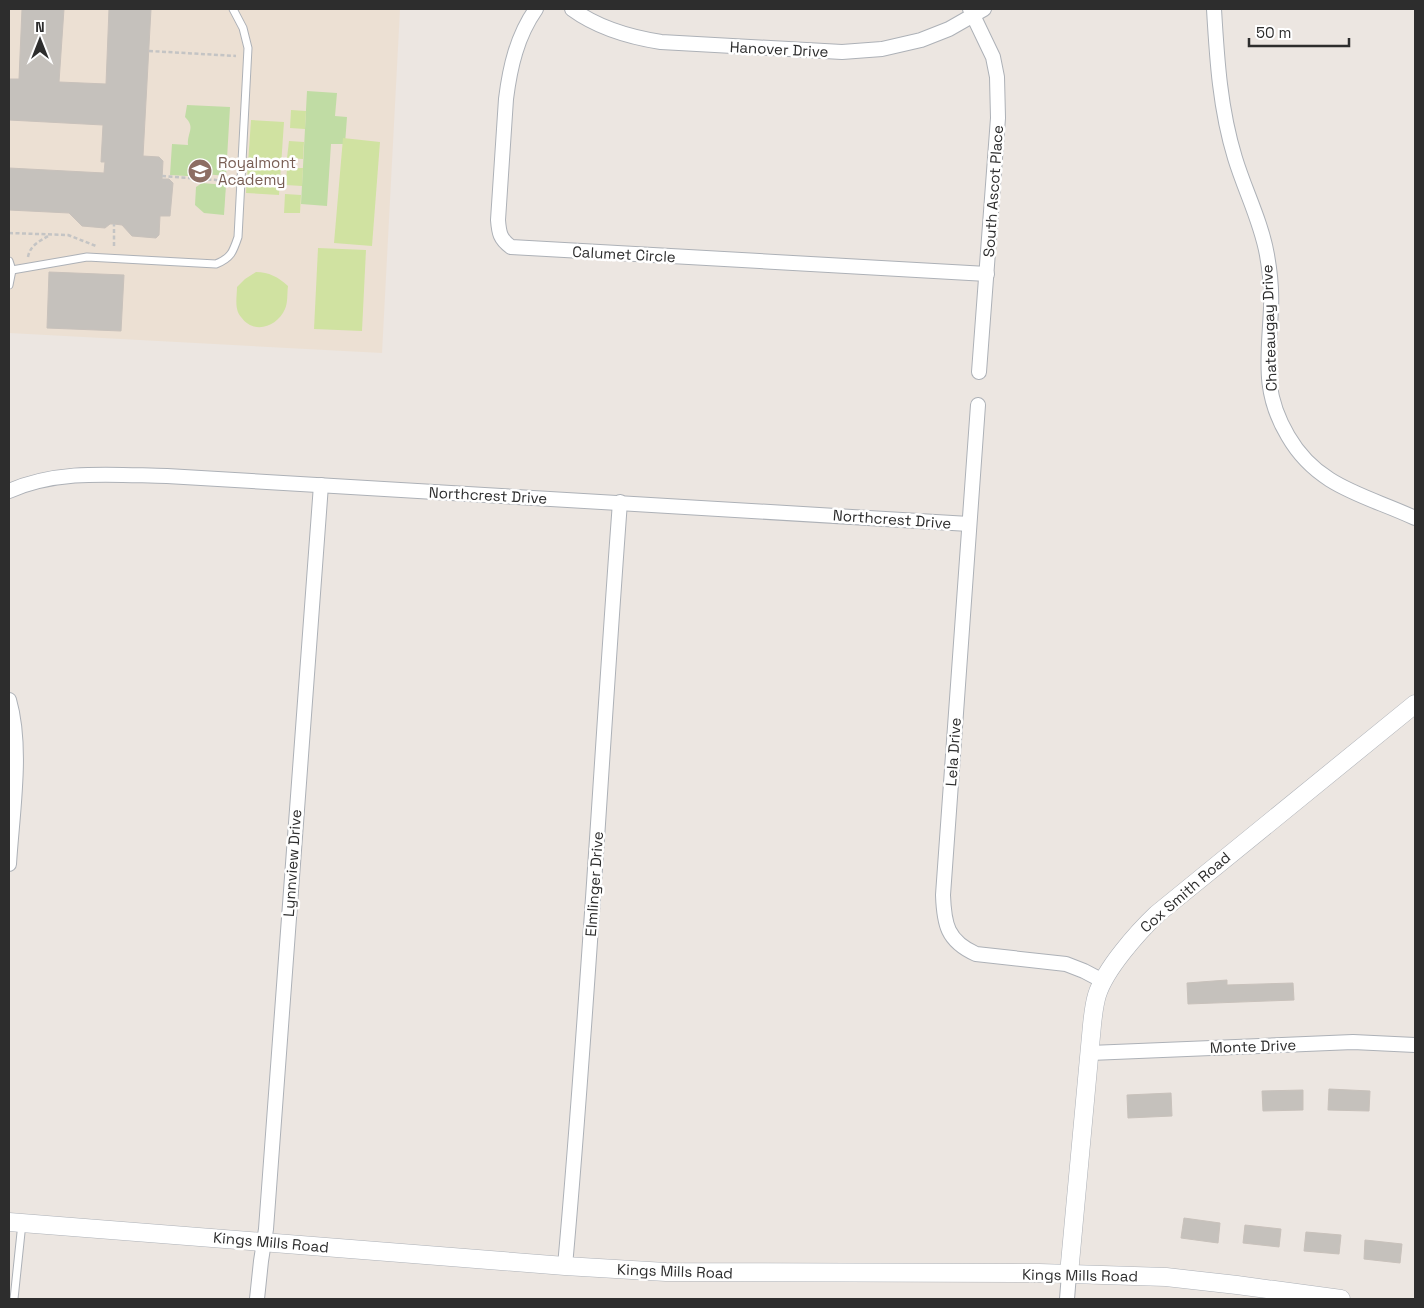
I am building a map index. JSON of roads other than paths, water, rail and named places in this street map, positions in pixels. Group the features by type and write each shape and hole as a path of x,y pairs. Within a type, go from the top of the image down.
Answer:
{"street":[{"name":"Calumet Circle","path":"536,9 526,24 515,50 508,79 498,220 499,235 511,247 987,274"},
{"name":"Hanover Drive","path":"572,9 603,27 641,39 661,42 842,52 882,49 912,43 949,28 976,11"},
{"name":"Chateaugay Drive","path":"1214,9 1217,70 1224,120 1235,160 1259,222 1266,253 1271,285 1267,360 1268,380 1272,400 1279,419 1288,437 1300,454 1330,481 1348,491 1415,518"},
{"name":"South Ascot Place","path":"976,11 989,45 997,77 998,118 979,372"},
{"name":"Lela Drive","path":"978,405 943,894 946,925 958,943 976,954 1066,964 1103,981"},
{"name":"Northcrest Drive","path":"9,491 48,478 87,474 167,476 969,524"},
{"name":"Lynnview Drive","path":"257,1299 264,1241 321,485"},
{"name":"Elmlinger Drive","path":"565,1266 574,1165 620,502"},
{"path":"9,700 15,730 15,771 9,864"},
{"name":"Cox Smith Road","path":"1069,1274 1095,1008 1097,994 1103,981 1136,934 1157,914 1415,704"},
{"name":"Monte Drive","path":"1090,1053 1353,1042 1415,1045"},
{"name":"Kings Mills Road","path":"15,1222 565,1266 666,1272 1069,1274 1166,1277 1341,1299"},
{"path":"1067,1299 1069,1274"}],"lane":[{"path":"12,270 87,257 216,264 227,260 234,249 238,237 248,48 243,28 233,9"},
{"path":"9,261 12,270 9,285"},
{"path":"14,1299 15,1222"}],"place":[{"name":"Royalmont Academy","path":"200,171"}]}
